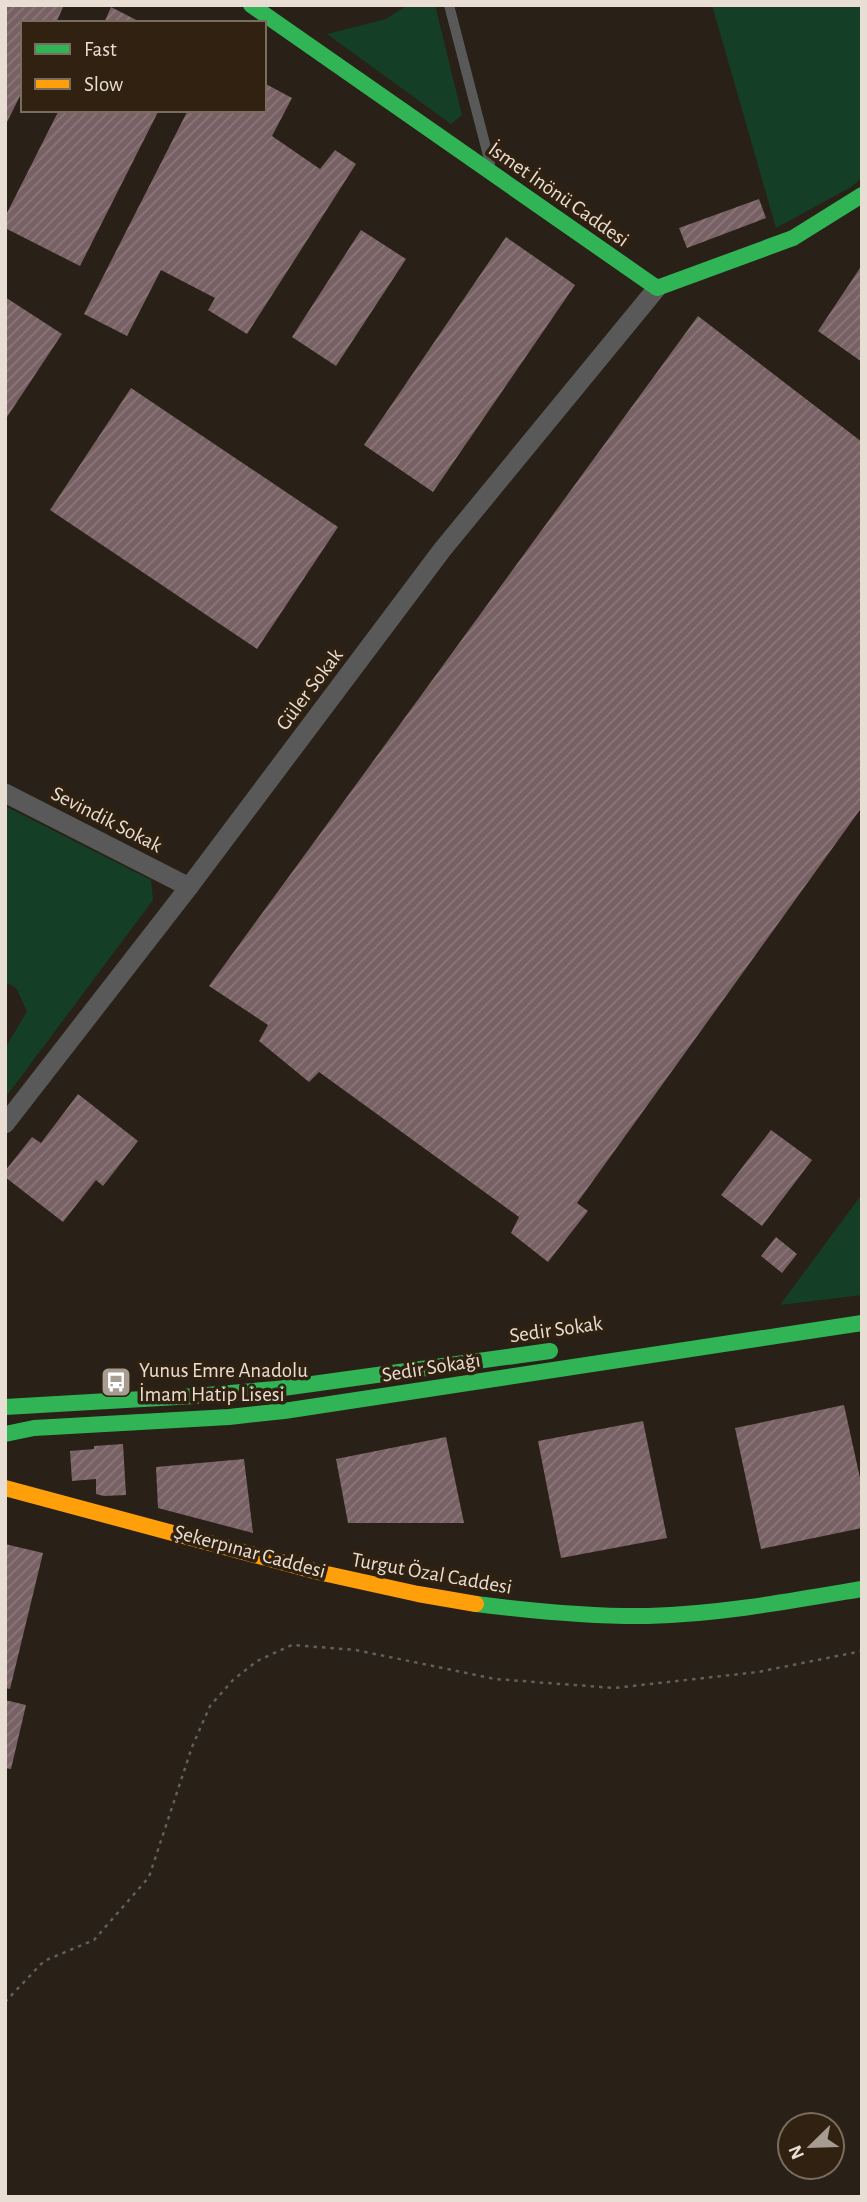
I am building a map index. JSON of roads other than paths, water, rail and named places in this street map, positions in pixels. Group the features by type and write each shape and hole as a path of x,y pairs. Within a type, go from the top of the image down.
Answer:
{"street":[{"name":"İsmet İnönü Caddesi","path":"251,5 657,288"},
{"path":"657,288 793,238 862,195"},
{"name":"Güler Sokak","path":"5,1124 189,887 442,550 657,288"},
{"name":"Sevindik Sokak","path":"5,793 189,887"},
{"path":"739,1326 862,1309"},
{"name":"Sedir Sokağı","path":"5,1436 34,1428 229,1417 284,1411 862,1323"},
{"name":"Sedir Sokak","path":"5,1407 275,1389 562,1350"},
{"name":"Turgut Özal Caddesi","path":"5,1486 346,1580 517,1610 654,1616 749,1607 862,1589"},
{"path":"656,1632 736,1625 862,1605"}],"lane":[{"path":"449,5 493,174"}],"place":[{"name":"Yunus Emre Anadolu İmam Hatip Lisesi","path":"116,1382"}]}
